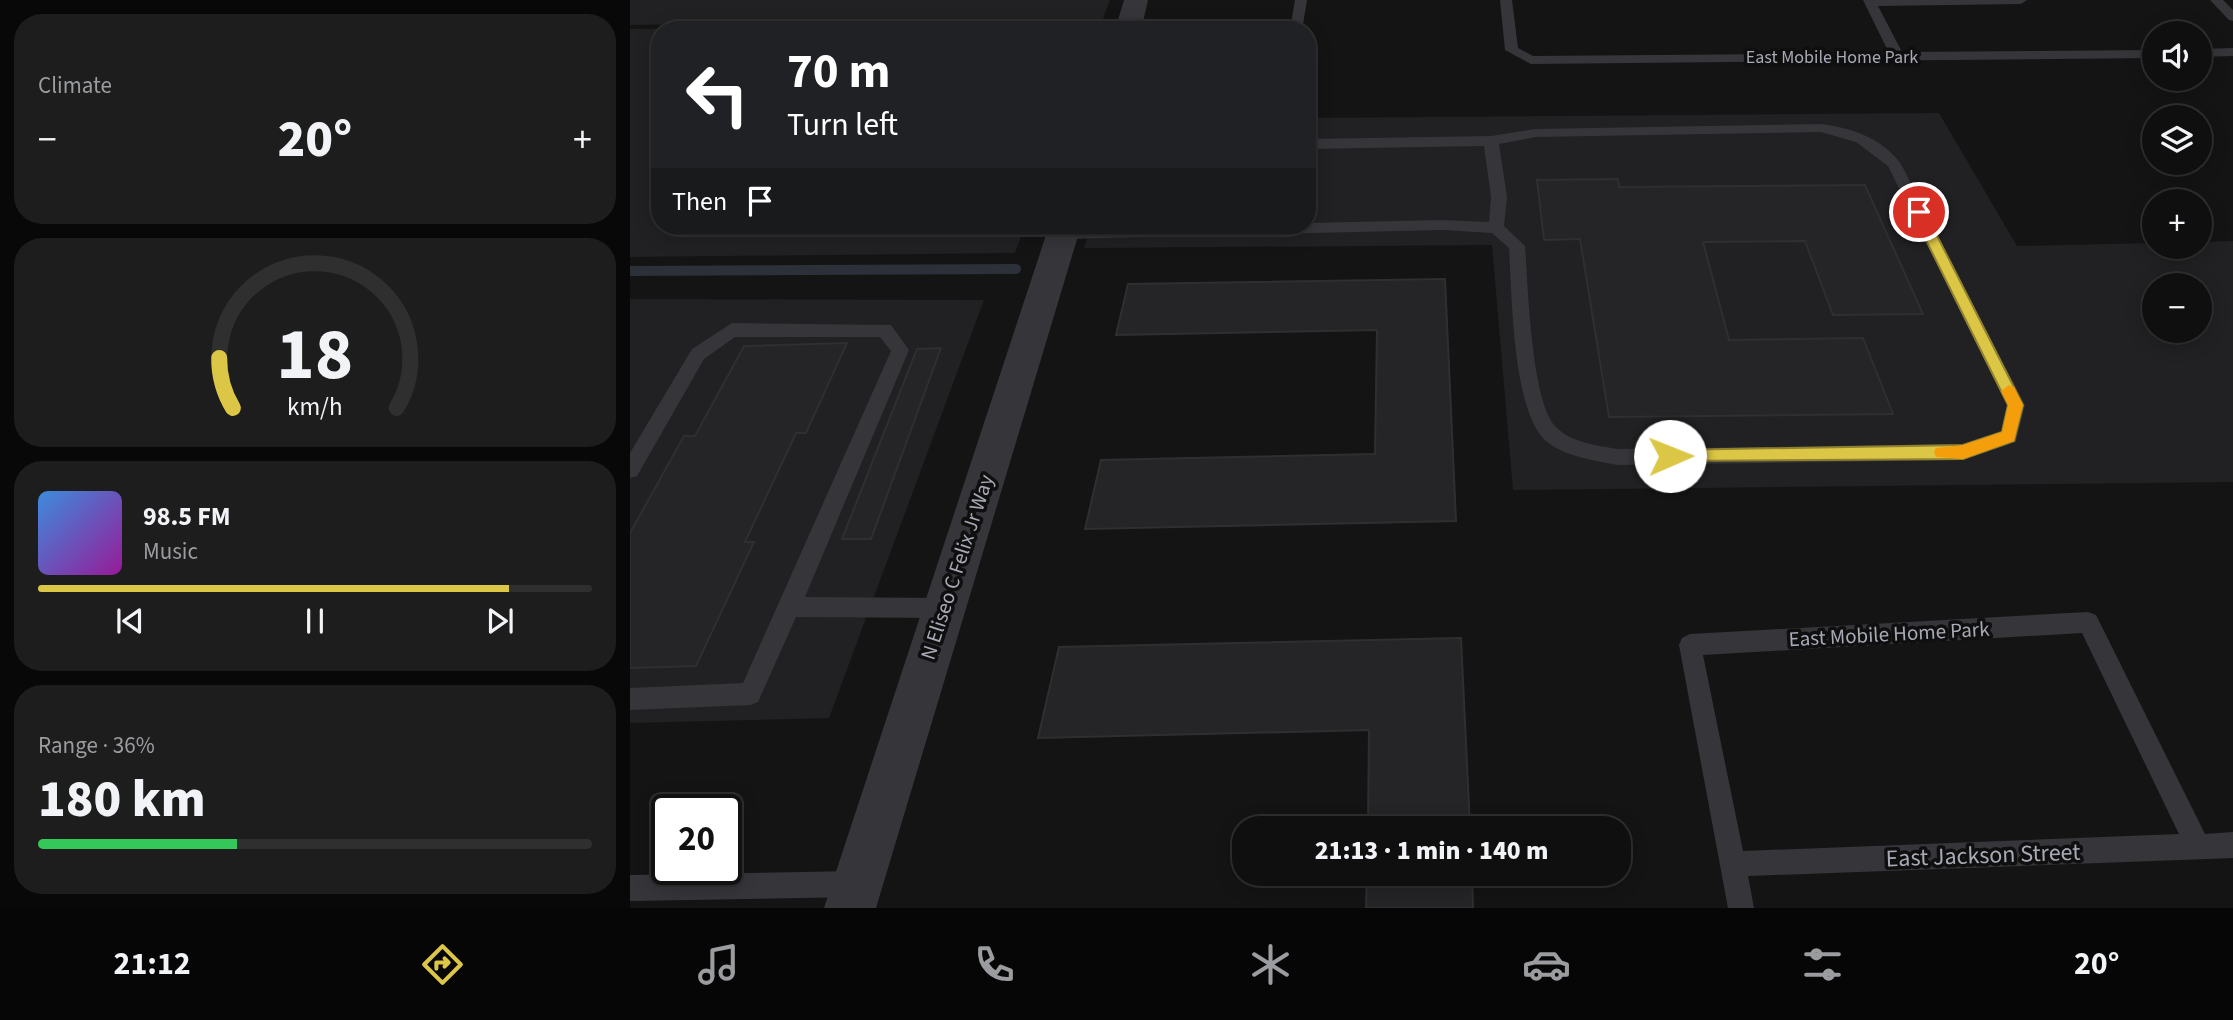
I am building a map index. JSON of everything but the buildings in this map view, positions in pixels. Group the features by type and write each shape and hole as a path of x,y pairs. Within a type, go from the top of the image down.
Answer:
{"street":[{"path":"1130,21 1136,0"},
{"name":"N Eliseo C Felix Jr Way","path":"853,896 1062,235"}],"lane":[{"path":"1298,21 1301,0"},
{"name":"East Mobile Home Park","path":"1506,0 1512,50 1531,60 2142,54"},
{"path":"1899,57 1869,1 2021,0"},
{"path":"2216,0 2233,17"},
{"path":"2212,53 2233,52"},
{"path":"1316,144 1491,141 1536,133 1821,128 1850,132 1872,142 1894,164 2016,405 2009,436 1963,452 1616,457 1574,448 1545,428 1532,398 1517,246 1496,228 1442,225 1316,227"},
{"path":"1491,141 1499,197 1496,228"},
{"path":"630,470 698,354 732,330 885,330 900,350 750,694 630,699"},
{"path":"790,607 946,608"},
{"name":"East Mobile Home Park","path":"1732,864 1690,645 2088,622 2198,847"},
{"name":"East Jackson Street","path":"1732,864 2233,845"},
{"path":"1732,864 1741,908"},
{"path":"630,888 853,896"}],"shaded area":[{"path":"630,0 1110,0 1103,19 651,21 651,25 630,25"},
{"path":"630,29 651,29 651,235 1022,235 1015,253 630,257"},
{"path":"1939,113 2017,246 2142,243 2142,259 2212,259 2212,242 2233,241 2233,482 1513,490 1492,245 1084,248 1088,235 1316,235 1316,118"},
{"path":"630,299 984,300 829,718 630,723"}],"waterway":[{"path":"630,271 1016,269"}],"slow traffic":[{"path":"1942,452 1963,452 2009,436 2016,405 2009,391"}],"route":[{"path":"1670,456 1963,452 2009,436 2016,405 1919,212"}]}
